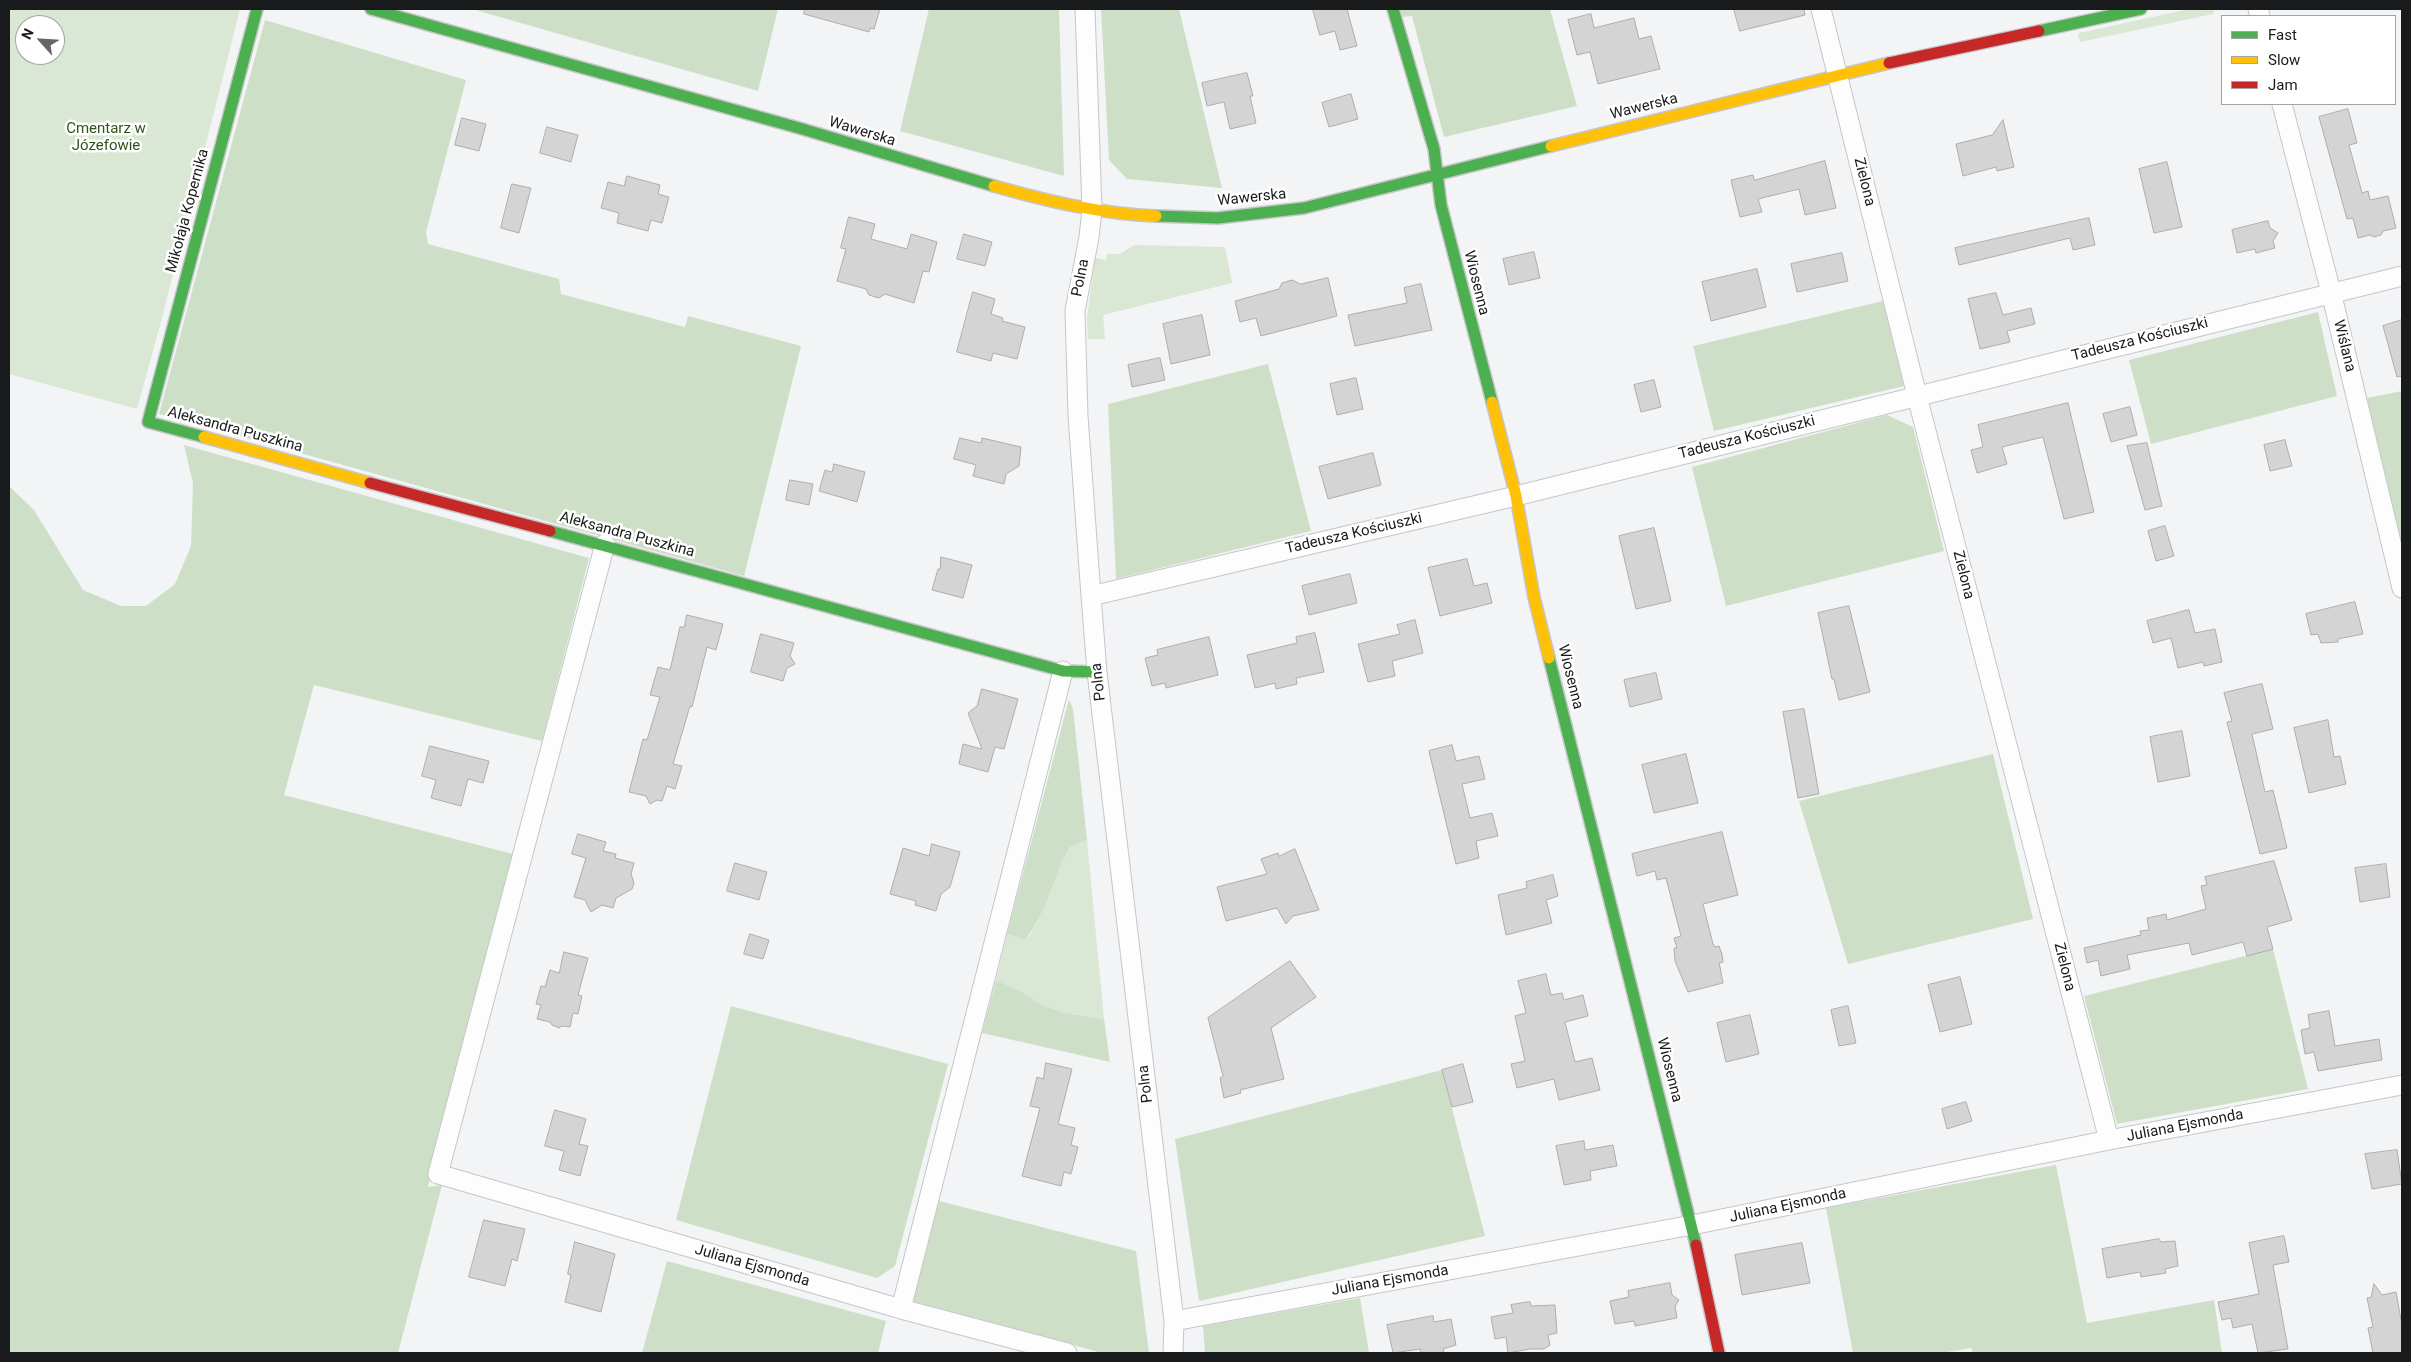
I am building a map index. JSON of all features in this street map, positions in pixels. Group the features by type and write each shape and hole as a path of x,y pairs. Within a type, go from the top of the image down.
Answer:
{"street":[{"name":"Mikołaja Kopernika","path":"148,422 257,9"},
{"name":"Wawerska","path":"371,9 789,126 1043,200 1092,210 1218,218 1304,208 1839,74 2140,9"},
{"name":"Polna","path":"1085,9 1092,210 1075,312 1078,416 1097,672 1174,1321 1174,1353"},
{"name":"Wiosenna","path":"1392,9 1434,149 1441,205 1516,496 1534,597 1692,1225 1719,1353"},
{"name":"Zielona","path":"1821,9 1839,74 1917,396 2109,1140"},
{"name":"Wiślana","path":"2282,105 2331,292 2402,588"},
{"name":"Tadeusza Kościuszki","path":"1091,596 1516,496 2331,292 2402,276"},
{"name":"Aleksandra Puszkina","path":"148,422 605,544 1063,671 1097,672"},
{"name":"Juliana Ejsmonda","path":"605,544 438,1174 902,1309 1067,1353"},
{"path":"902,1309 1063,671"},
{"name":"Juliana Ejsmonda","path":"1174,1321 1692,1225 2109,1140 2402,1085"}],"green space":[{"name":"Cmentarz w Józefowie","path":"9,9 240,9 137,409 9,374"},
{"path":"472,9 778,9 758,91"},
{"path":"929,9 1059,9 1064,176 900,131"},
{"path":"1101,9 1179,9 1222,188 1127,179 1109,160"},
{"path":"1400,9 1550,9 1577,106 1444,137 1412,16 1403,17"},
{"path":"2189,9 2214,9 2214,11 2213,14 2080,42 2078,35 2079,33"},
{"path":"265,20 466,80 426,232 428,244 559,279 561,294 685,327 688,316 801,346 744,576 159,414"},
{"path":"1134,245 1225,247 1232,283 1103,315 1105,339 1088,339 1087,319 1095,258 1106,260 1107,254 1120,254"},
{"path":"1883,301 1904,386 1714,431 1693,346"},
{"path":"2318,312 2337,396 2151,444 2129,360"},
{"path":"1268,364 1311,531 1116,579 1108,404"},
{"path":"2402,391 2402,547 2367,398"},
{"path":"1887,415 1913,427 1944,551 1726,606 1692,467"},
{"path":"184,445 589,558 542,741 314,685 284,795 513,854 428,1187 442,1185 398,1353 9,1353 9,486 34,510 83,590 121,606 146,606 175,584 191,546 193,483"},
{"path":"1069,699 1073,709 1087,840 1070,847 1062,862 1043,911 1026,940 1007,934"},
{"path":"1993,754 2033,919 1848,964 1799,801"},
{"path":"1087,840 1104,1019 1065,1013 1042,1005 1022,992 996,980 1007,934 1027,940 1043,911 1062,862 1070,847"},
{"path":"2273,949 2308,1089 2117,1124 2084,996"},
{"path":"996,980 1022,992 1042,1005 1065,1013 1104,1019 1110,1062 982,1033"},
{"path":"731,1006 948,1064 895,1266 877,1278 676,1220"},
{"path":"1442,1070 1485,1236 1199,1301 1175,1139"},
{"path":"2056,1165 2087,1323 2214,1300 2222,1353 1973,1353 1971,1348 1941,1353 1853,1353 1826,1208"},
{"path":"939,1201 1136,1251 1149,1353 1102,1353 912,1301"},
{"path":"667,1261 886,1321 878,1353 642,1353"},
{"path":"1360,1298 1369,1353 1205,1353 1203,1326"}],"building":[{"path":"805,9 880,9 874,29 870,28 869,32 804,14"},
{"path":"1313,9 1347,9 1357,46 1340,50 1335,31 1320,35"},
{"path":"1734,9 1804,9 1805,15 1740,31"},
{"path":"1591,14 1594,28 1634,18 1639,39 1651,36 1660,69 1598,84 1590,52 1577,55 1568,20"},
{"path":"1247,73 1253,96 1250,96 1256,123 1230,129 1224,102 1207,106 1202,83"},
{"path":"1351,94 1358,119 1329,127 1322,103"},
{"path":"2348,109 2357,143 2349,145 2362,193 2368,191 2370,200 2388,196 2396,228 2383,231 2381,235 2374,237 2370,235 2358,238 2353,218 2347,219 2319,117"},
{"path":"462,118 486,124 479,151 455,145"},
{"path":"2003,120 2014,167 1997,171 1996,167 1963,176 1956,144 1992,135"},
{"path":"547,127 578,135 571,162 540,153"},
{"path":"1825,161 1836,208 1805,215 1799,189 1758,199 1762,212 1740,217 1731,180 1753,175 1754,180"},
{"path":"2167,162 2182,227 2154,233 2139,169"},
{"path":"627,176 660,185 658,194 669,197 662,223 651,220 648,231 617,223 619,213 601,208 608,182 624,186"},
{"path":"512,184 531,188 519,233 501,228"},
{"path":"849,217 875,224 871,239 907,249 911,234 937,242 929,272 923,271 914,303 885,294 879,298 869,295 866,289 837,281 846,249 841,248"},
{"path":"2089,218 2095,245 2073,250 2070,238 1959,265 1955,248"},
{"path":"2268,221 2270,228 2278,233 2273,241 2275,248 2256,253 2255,249 2237,253 2232,230"},
{"path":"964,234 992,242 985,266 957,259"},
{"path":"1534,252 1540,278 1509,285 1503,259"},
{"path":"1842,253 1848,281 1797,292 1791,264"},
{"path":"1757,269 1766,307 1711,321 1702,282"},
{"path":"1328,278 1337,316 1261,336 1256,318 1240,322 1235,301 1279,289 1282,283 1292,280 1300,284"},
{"path":"1421,284 1432,330 1355,346 1348,315 1407,303 1404,288"},
{"path":"973,292 995,299 991,314 1003,318 1002,321 1025,327 1017,359 993,353 991,361 957,352"},
{"path":"1996,293 2003,315 2031,308 2035,324 2007,331 2010,342 1980,349 1968,299"},
{"path":"1202,315 1210,355 1171,364 1163,324"},
{"path":"2402,320 2402,376 2397,377 2383,326"},
{"path":"1160,358 1165,380 1132,387 1128,365"},
{"path":"1356,378 1363,409 1337,415 1330,384"},
{"path":"1654,380 1661,407 1641,412 1634,385"},
{"path":"2068,403 2094,512 2064,519 2043,437 2002,447 2007,464 1977,473 1971,450 1983,447 1978,425"},
{"path":"2130,407 2137,435 2111,442 2103,414"},
{"path":"960,438 981,443 982,438 1021,447 1019,466 1006,474 1004,484 973,476 976,465 954,459"},
{"path":"2285,440 2292,466 2270,471 2264,445"},
{"path":"2147,443 2162,506 2145,510 2127,446"},
{"path":"1373,453 1381,485 1328,499 1319,467"},
{"path":"834,464 865,472 857,502 819,491 825,470 832,472"},
{"path":"790,480 813,484 809,505 786,500"},
{"path":"2165,526 2174,556 2156,561 2148,531"},
{"path":"1654,528 1671,601 1636,609 1619,536"},
{"path":"941,557 972,565 963,598 932,590 938,569 940,569"},
{"path":"1467,559 1474,586 1487,583 1492,603 1440,616 1428,568"},
{"path":"1350,574 1357,603 1309,615 1302,586"},
{"path":"2355,602 2363,634 2338,639 2338,642 2321,643 2318,634 2311,635 2306,614"},
{"path":"1849,606 1870,692 1839,700 1834,679 1832,679 1818,613"},
{"path":"2189,610 2195,633 2215,629 2222,662 2204,666 2203,662 2178,668 2171,638 2153,643 2147,621"},
{"path":"687,615 723,624 716,650 707,647 692,707 690,706 673,764 682,766 675,789 667,786 662,801 657,800 650,804 646,796 629,792 643,739 647,740 660,697 650,695 658,667 670,670 680,627 684,627"},
{"path":"1415,620 1423,653 1392,661 1395,676 1368,682 1358,644 1400,634 1397,625"},
{"path":"1315,633 1324,672 1296,678 1297,684 1276,689 1275,683 1255,688 1247,655 1297,643 1296,637"},
{"path":"761,634 794,643 790,656 795,664 787,668 783,681 751,672"},
{"path":"1209,637 1218,675 1166,688 1165,683 1152,686 1145,658 1158,655 1157,650"},
{"path":"1656,673 1662,699 1630,707 1624,680"},
{"path":"2262,684 2273,729 2252,734 2265,792 2273,790 2287,848 2260,854 2227,722 2232,721 2224,693"},
{"path":"982,689 1018,699 1004,749 995,747 988,772 959,764 963,744 982,749 968,713 977,706"},
{"path":"1804,709 1819,794 1798,798 1783,712"},
{"path":"2328,720 2334,757 2340,756 2346,784 2309,793 2294,728"},
{"path":"2182,731 2190,776 2158,782 2150,737"},
{"path":"1452,745 1456,761 1479,756 1485,779 1462,784 1470,818 1492,813 1498,836 1476,841 1479,858 1456,864 1429,751"},
{"path":"430,746 489,761 483,783 468,779 461,806 431,798 436,780 422,776"},
{"path":"1686,754 1698,803 1654,813 1642,765"},
{"path":"1722,832 1738,895 1703,904 1713,944 1715,947 1719,946 1722,954 1723,962 1719,963 1723,983 1688,992 1675,961 1674,948 1677,948 1674,938 1681,936 1666,878 1657,880 1655,871 1637,876 1632,854"},
{"path":"578,834 606,842 603,851 616,854 615,858 634,863 631,874 634,883 632,889 616,898 613,908 602,905 591,912 585,900 574,897 586,858 572,854"},
{"path":"932,844 960,852 950,887 941,894 936,911 915,905 916,901 890,894 903,848 929,856"},
{"path":"1295,849 1319,910 1293,916 1286,924 1277,908 1226,921 1217,887 1267,874 1261,859 1278,853 1279,856"},
{"path":"2274,861 2292,920 2267,927 2273,949 2247,956 2243,942 2192,955 2189,943 2127,955 2130,969 2101,976 2098,960 2087,963 2084,948 2141,935 2140,931 2149,930 2147,918 2166,914 2167,920 2206,909 2201,886 2207,885 2205,877"},
{"path":"735,863 767,872 759,900 727,891"},
{"path":"2386,864 2390,897 2360,902 2355,868"},
{"path":"1553,875 1558,896 1546,900 1552,923 1506,935 1498,895 1527,888 1526,882"},
{"path":"750,934 769,940 763,959 744,954"},
{"path":"564,952 588,958 578,995 582,996 578,1014 573,1013 570,1027 562,1026 559,1028 550,1022 537,1019 541,1005 536,1004 541,986 545,987 550,970 559,973"},
{"path":"1290,961 1316,997 1271,1028 1284,1079 1240,1090 1241,1093 1224,1098 1220,1078 1223,1076 1208,1018"},
{"path":"1546,974 1551,995 1562,993 1564,1000 1583,995 1588,1016 1565,1022 1575,1062 1592,1058 1600,1090 1559,1100 1554,1079 1517,1088 1511,1064 1525,1061 1515,1016 1526,1013 1518,981"},
{"path":"1960,977 1972,1024 1940,1032 1928,985"},
{"path":"1848,1006 1856,1043 1839,1046 1831,1010"},
{"path":"2329,1011 2335,1046 2379,1039 2382,1060 2318,1071 2314,1052 2305,1054 2301,1030 2310,1028 2308,1015"},
{"path":"1750,1015 1759,1054 1726,1062 1717,1023"},
{"path":"1046,1063 1072,1069 1058,1124 1075,1128 1071,1145 1078,1147 1071,1174 1064,1172 1061,1186 1022,1176 1040,1108 1030,1106 1037,1077 1043,1079"},
{"path":"1463,1064 1473,1102 1452,1107 1442,1070"},
{"path":"1966,1102 1972,1121 1947,1129 1942,1109"},
{"path":"555,1110 586,1119 579,1144 588,1146 580,1176 559,1170 564,1151 545,1146"},
{"path":"1584,1141 1585,1150 1613,1145 1617,1166 1590,1171 1591,1180 1564,1185 1556,1146"},
{"path":"2397,1150 2402,1184 2372,1189 2365,1154"},
{"path":"484,1220 525,1229 517,1261 512,1259 505,1286 469,1277"},
{"path":"2284,1236 2289,1262 2273,1265 2288,1349 2258,1353 2252,1324 2233,1328 2231,1318 2222,1320 2218,1302 2259,1294 2249,1243"},
{"path":"2159,1239 2161,1242 2175,1241 2178,1266 2165,1269 2166,1273 2141,1277 2140,1272 2107,1278 2102,1249"},
{"path":"575,1242 615,1254 601,1312 565,1302 571,1275 568,1274"},
{"path":"1802,1243 1810,1283 1742,1295 1735,1255"},
{"path":"1670,1283 1672,1295 1679,1300 1675,1306 1677,1318 1635,1326 1634,1321 1615,1324 1610,1301 1629,1297 1628,1291"},
{"path":"2374,1284 2382,1295 2396,1292 2402,1325 2402,1353 2373,1353 2368,1328 2373,1327 2367,1298 2371,1297"},
{"path":"1530,1302 1531,1306 1555,1305 1557,1333 1548,1335 1550,1345 1544,1349 1530,1349 1508,1353 1506,1337 1495,1339 1491,1317 1513,1313 1511,1305"},
{"path":"1433,1316 1434,1322 1451,1319 1456,1345 1443,1349 1444,1353 1421,1353 1420,1349 1393,1353 1387,1325"}],"traffic: fast":[{"path":"204,437 148,422 257,9"},
{"path":"371,9 799,128 994,186"},
{"path":"1393,9 1434,149 1441,205 1492,402"},
{"path":"2039,31 2141,9"},
{"path":"1156,216 1218,218 1304,208 1551,146"},
{"path":"550,531 1063,671 1097,672"},
{"path":"1549,658 1696,1245"}],"traffic: slow":[{"path":"1551,146 1889,63"},
{"path":"994,186 1074,206 1115,213 1156,216"},
{"path":"1492,402 1516,496 1534,597 1549,658"},
{"path":"204,437 370,483"}],"traffic: jam":[{"path":"1889,63 2039,31"},
{"path":"370,483 550,531"},
{"path":"1696,1245 1719,1353"}]}
